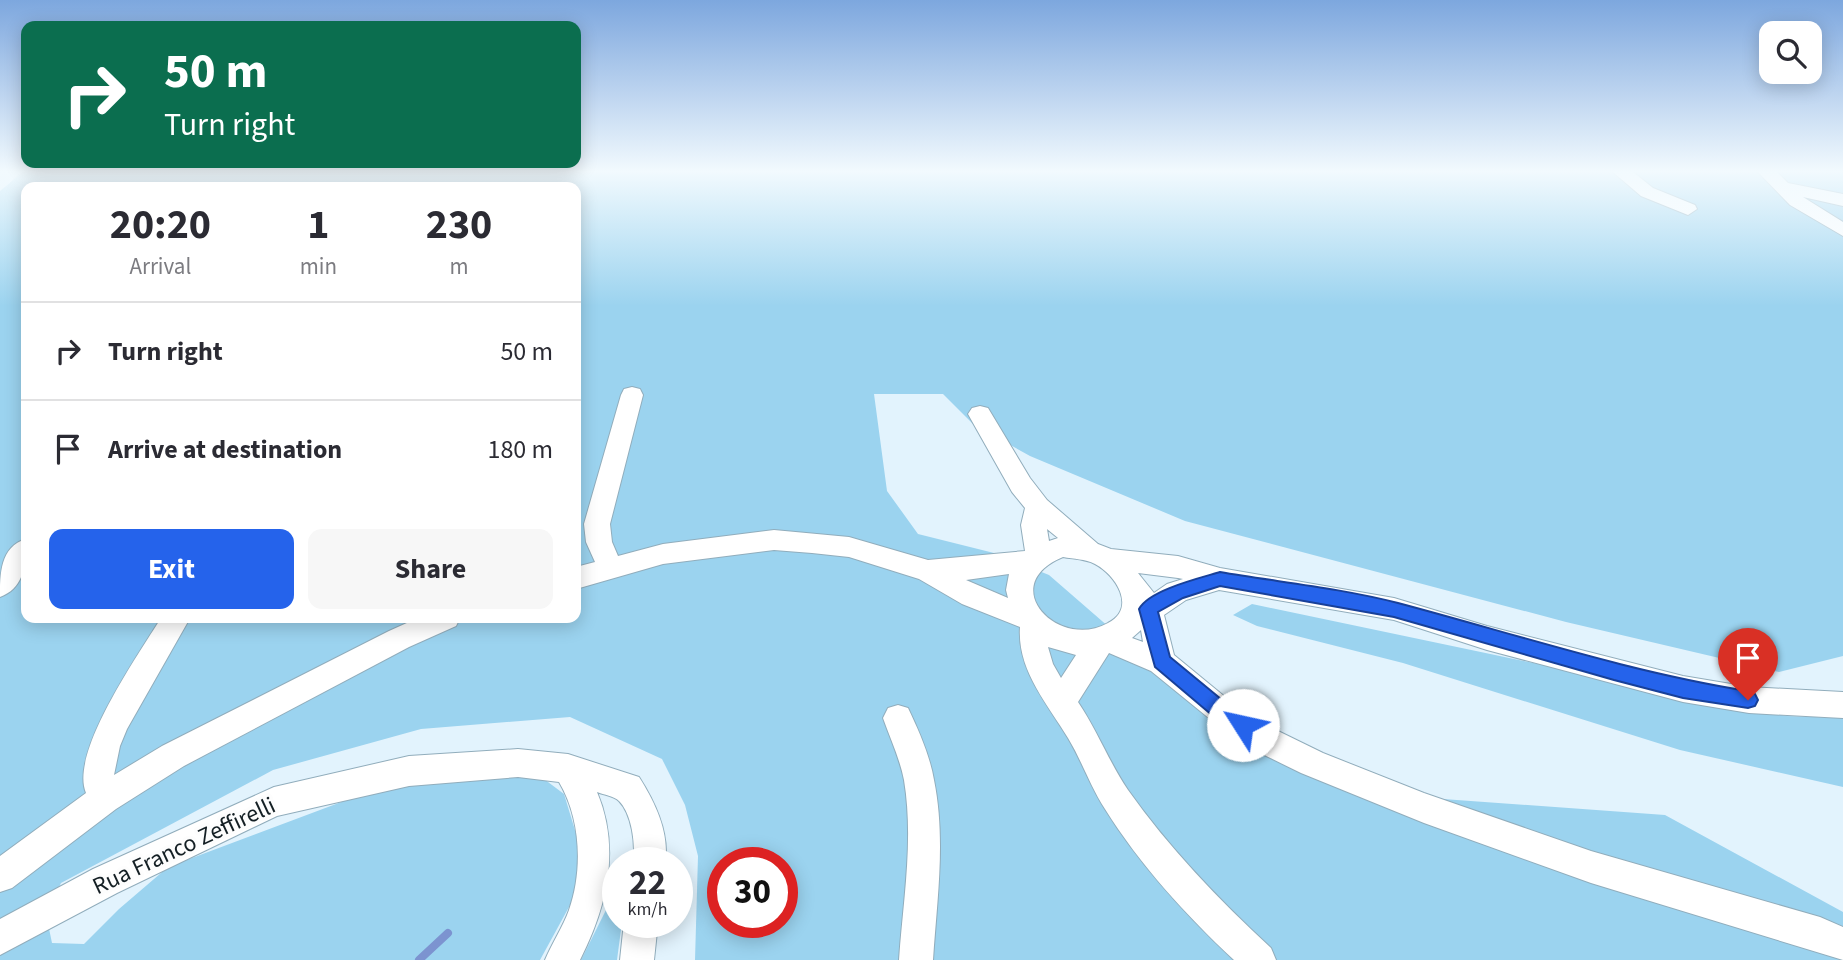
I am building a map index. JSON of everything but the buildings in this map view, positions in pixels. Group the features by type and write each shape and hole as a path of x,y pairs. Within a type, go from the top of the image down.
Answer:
{"street":[{"path":"1822,217 1843,230"},
{"path":"611,568 599,542 597,524 632,395"},
{"path":"980,414 1021,485 1038,508 1109,562 1148,609 1161,662"},
{"path":"1038,508 1034,516 1035,558 1024,569 1018,587 1022,606 1032,622 1033,653 1044,677 1080,729 1115,798 1159,856 1259,960"},
{"path":"581,577 663,554 774,540 849,547 927,571 972,596 1032,622 1054,637 1079,642 1110,635 1177,592 1220,579"},
{"path":"927,571 968,569 1035,558 1062,547 1109,562 1178,567 1220,579 1394,610 1683,689 1748,700 1843,705"},
{"path":"0,586 21,556"},
{"path":"1062,701 1110,635 1130,619 1135,598 1109,562"},
{"path":"105,798 98,787 98,769 105,744 173,623"},
{"path":"0,876 105,798 173,756 248,715 393,628 420,623"},
{"path":"1110,635 1161,662 1220,710 1267,741 1312,763 1424,808 1591,867 1835,939"},
{"path":"898,718 919,779 923,815 925,864 916,960"},
{"name":"Rua Franco Zeffirelli","path":"0,938 105,881 274,802 409,771 518,763 568,768 628,788 642,810 650,847"},
{"path":"562,960 587,907 595,856 579,783 568,768"},
{"path":"637,960 639,938"}],"shaded area":[{"path":"0,217 21,217 21,623 581,623 581,217 1843,217 1843,656 1779,672 1566,622 1185,521 1030,456 973,424 943,394 874,394 887,491 918,534 994,553 1049,575 1216,720 1429,798 1665,815 1843,912 1843,960 695,960 698,856 685,805 662,759 570,717 421,729 273,770 61,883 46,914 52,943 84,944 119,909 168,867 424,771 540,776 564,794 581,850 575,896 540,960 0,960"},
{"path":"1252,604 1786,716 1843,718 1843,787 1680,750 1403,663 1257,626 1233,615"},
{"path":"602,918 602,938 620,938 617,960 581,960"}],"waterway":[{"path":"419,960 448,933"}],"route":[{"path":"1243,725 1220,710 1161,662 1158,638 1148,609 1177,592 1220,579 1394,610 1614,672 1683,689 1748,700"}]}
